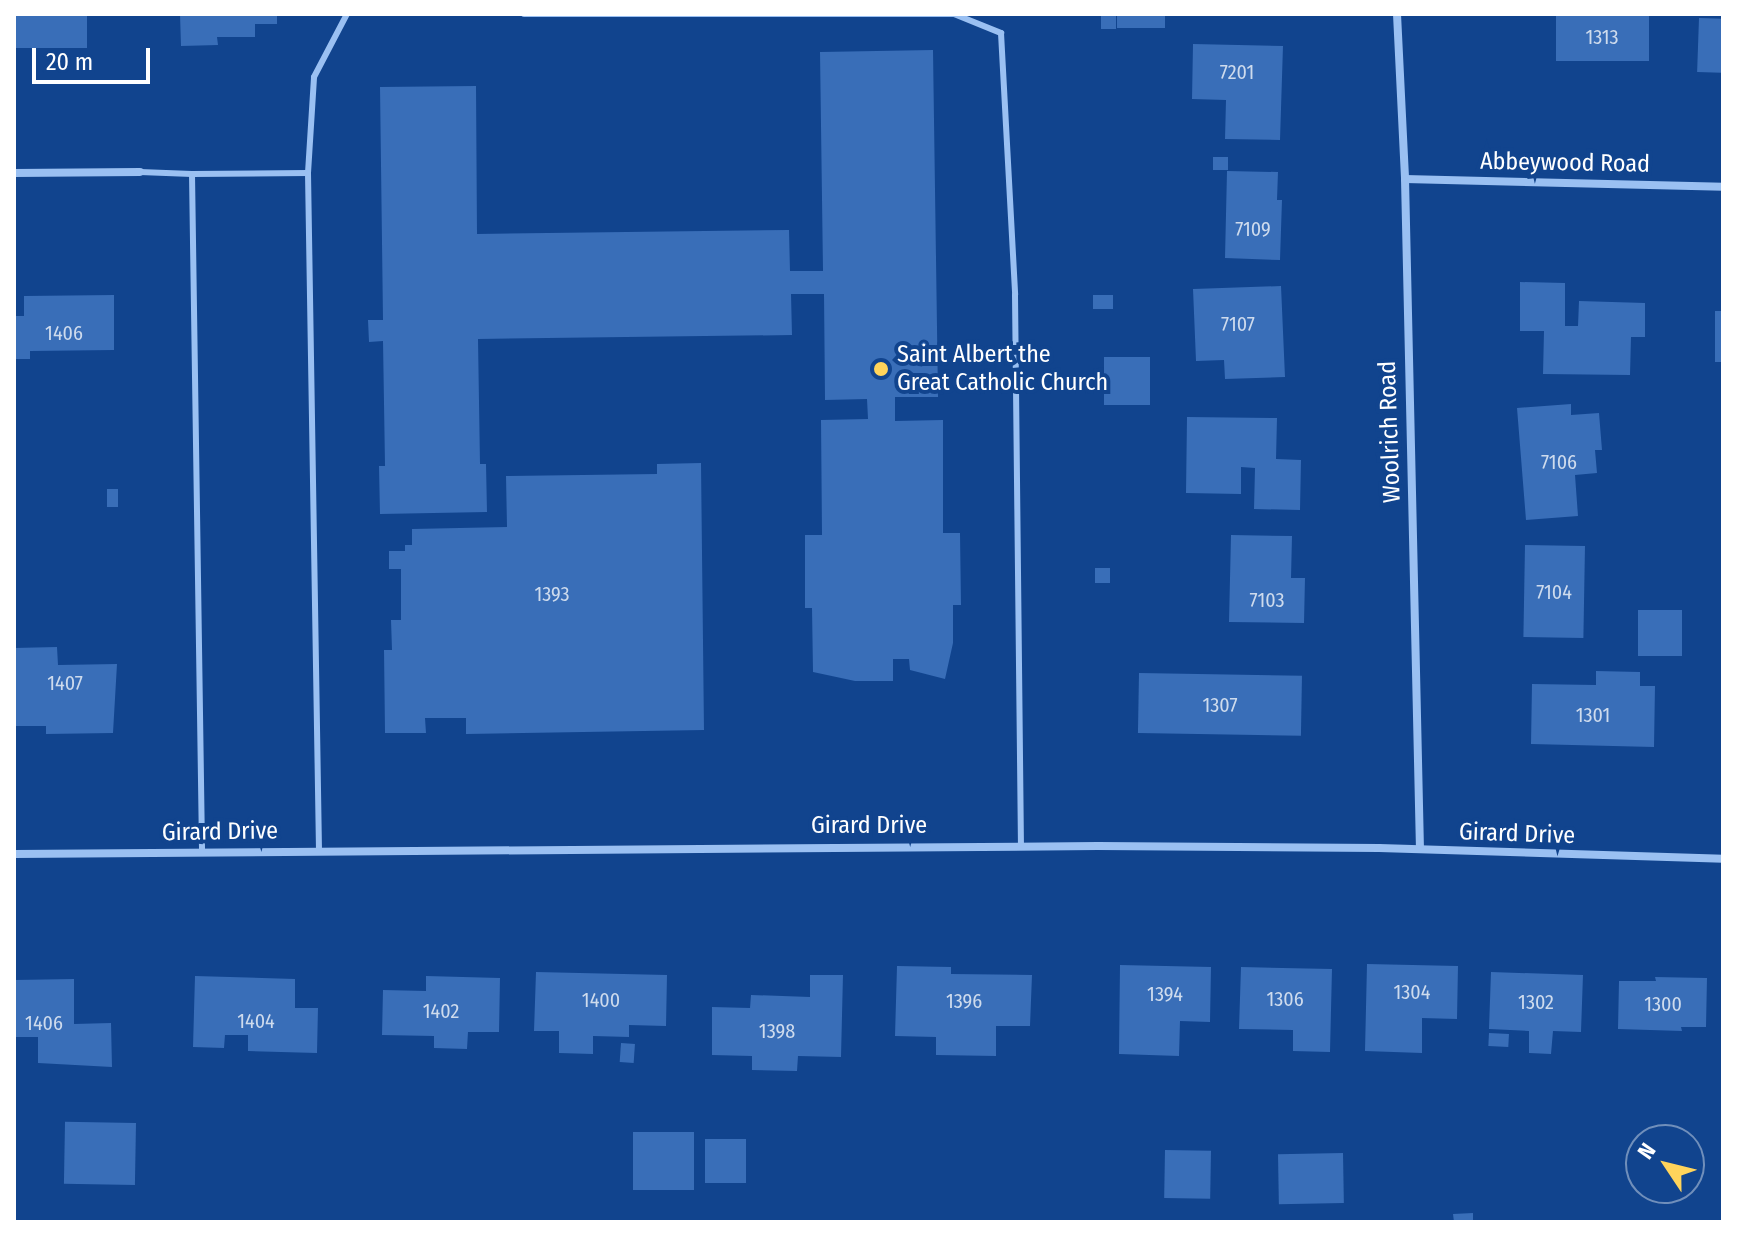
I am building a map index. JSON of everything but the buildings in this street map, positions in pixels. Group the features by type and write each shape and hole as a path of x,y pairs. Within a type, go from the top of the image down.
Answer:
{"street":[{"name":"Woolrich Road","path":"1397,14 1405,179 1420,849"},
{"path":"14,173 140,172"},
{"name":"Abbeywood Road","path":"1405,179 1723,187"},
{"name":"Girard Drive","path":"14,854 1021,846 1420,849 1723,859"}],"lane":[{"path":"319,851 308,173 314,77 347,14"},
{"path":"524,14 954,14 1001,33 1015,295 1021,846"},
{"path":"140,172 308,173"},
{"path":"192,174 202,852"}],"place":[{"name":"Saint Albert the Great Catholic Church","path":"881,369"}]}
